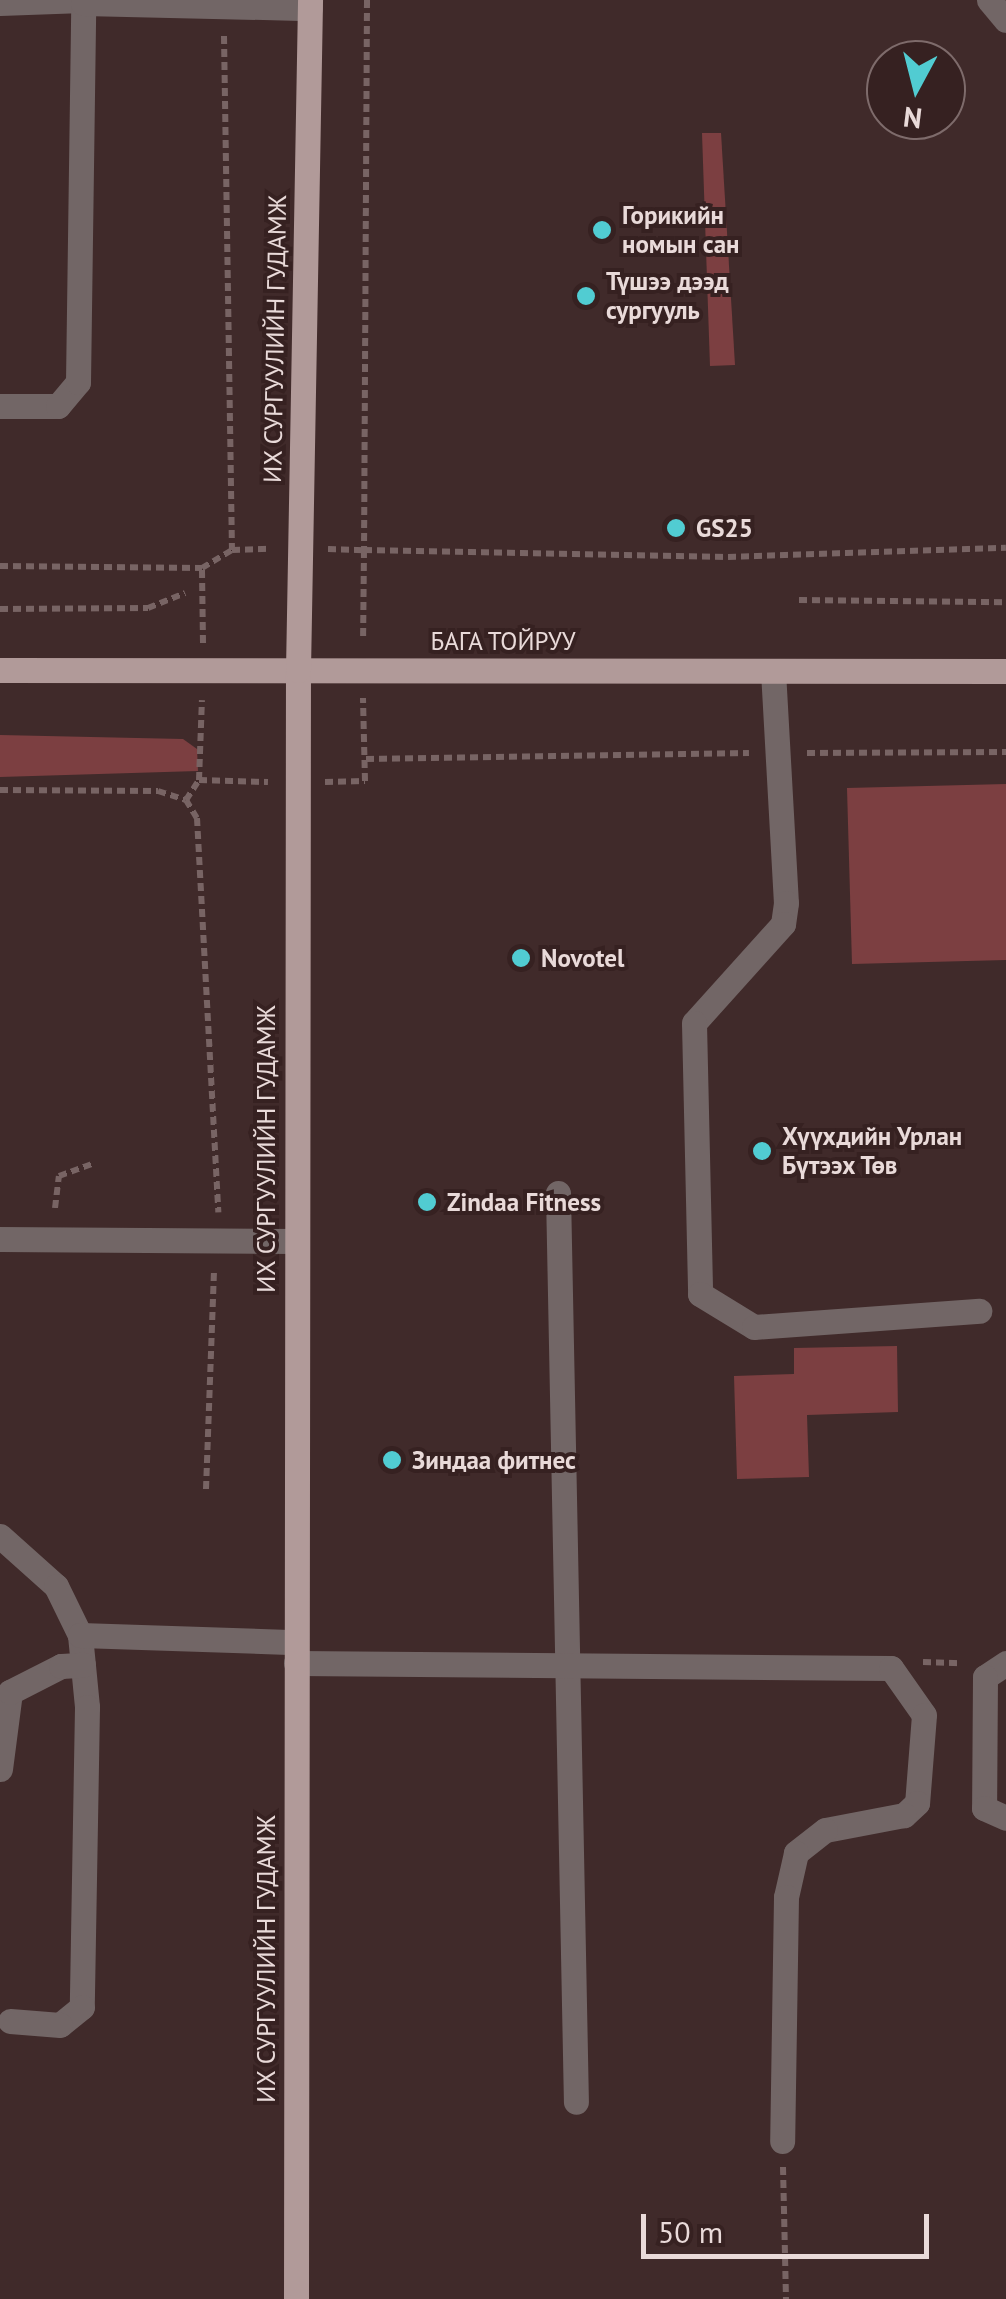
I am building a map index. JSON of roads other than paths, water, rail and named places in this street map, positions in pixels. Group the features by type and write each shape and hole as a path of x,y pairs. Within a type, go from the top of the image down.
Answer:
{"main road":[{"name":"ИХ СУРГУУЛИЙН ГУДАМЖ","path":"296,2299 298,670 310,4"},
{"name":"БАГА ТОЙРУУ","path":"0,670 1006,671"}],"street":[{"path":"989,0 1006,20"},
{"path":"9,2 83,1 223,8 310,4"},
{"path":"0,406 58,406 73,399 78,382 83,1"},
{"path":"772,671 783,924 694,1022 700,1294 754,1327 978,1311"},
{"path":"558,1193 573,1671 576,2102"},
{"path":"0,1239 215,1246 296,1242"},
{"path":"0,1536 56,1586 80,1635 83,1665 82,2007 60,2025 10,2020"},
{"path":"80,1635 573,1671 852,1661 891,1668 924,1715 917,1803 904,1815 825,1830 796,1853 786,1897 782,2141"},
{"path":"1006,1664 985,1676 984,1808 1006,1818"},
{"path":"0,1768 10,1692 60,1666 83,1665"}],"place":[{"name":"Горикийн номын сан","path":"602,230"},
{"name":"Түшээ дээд сургууль","path":"586,296"},
{"name":"GS25","path":"676,528"},
{"name":"Novotel","path":"521,958"},
{"name":"Хүүхдийн Урлан Бүтээх Төв","path":"762,1151"},
{"name":"Zindaa Fitness","path":"427,1202"},
{"name":"Зиндаа фитнес","path":"392,1460"}]}
